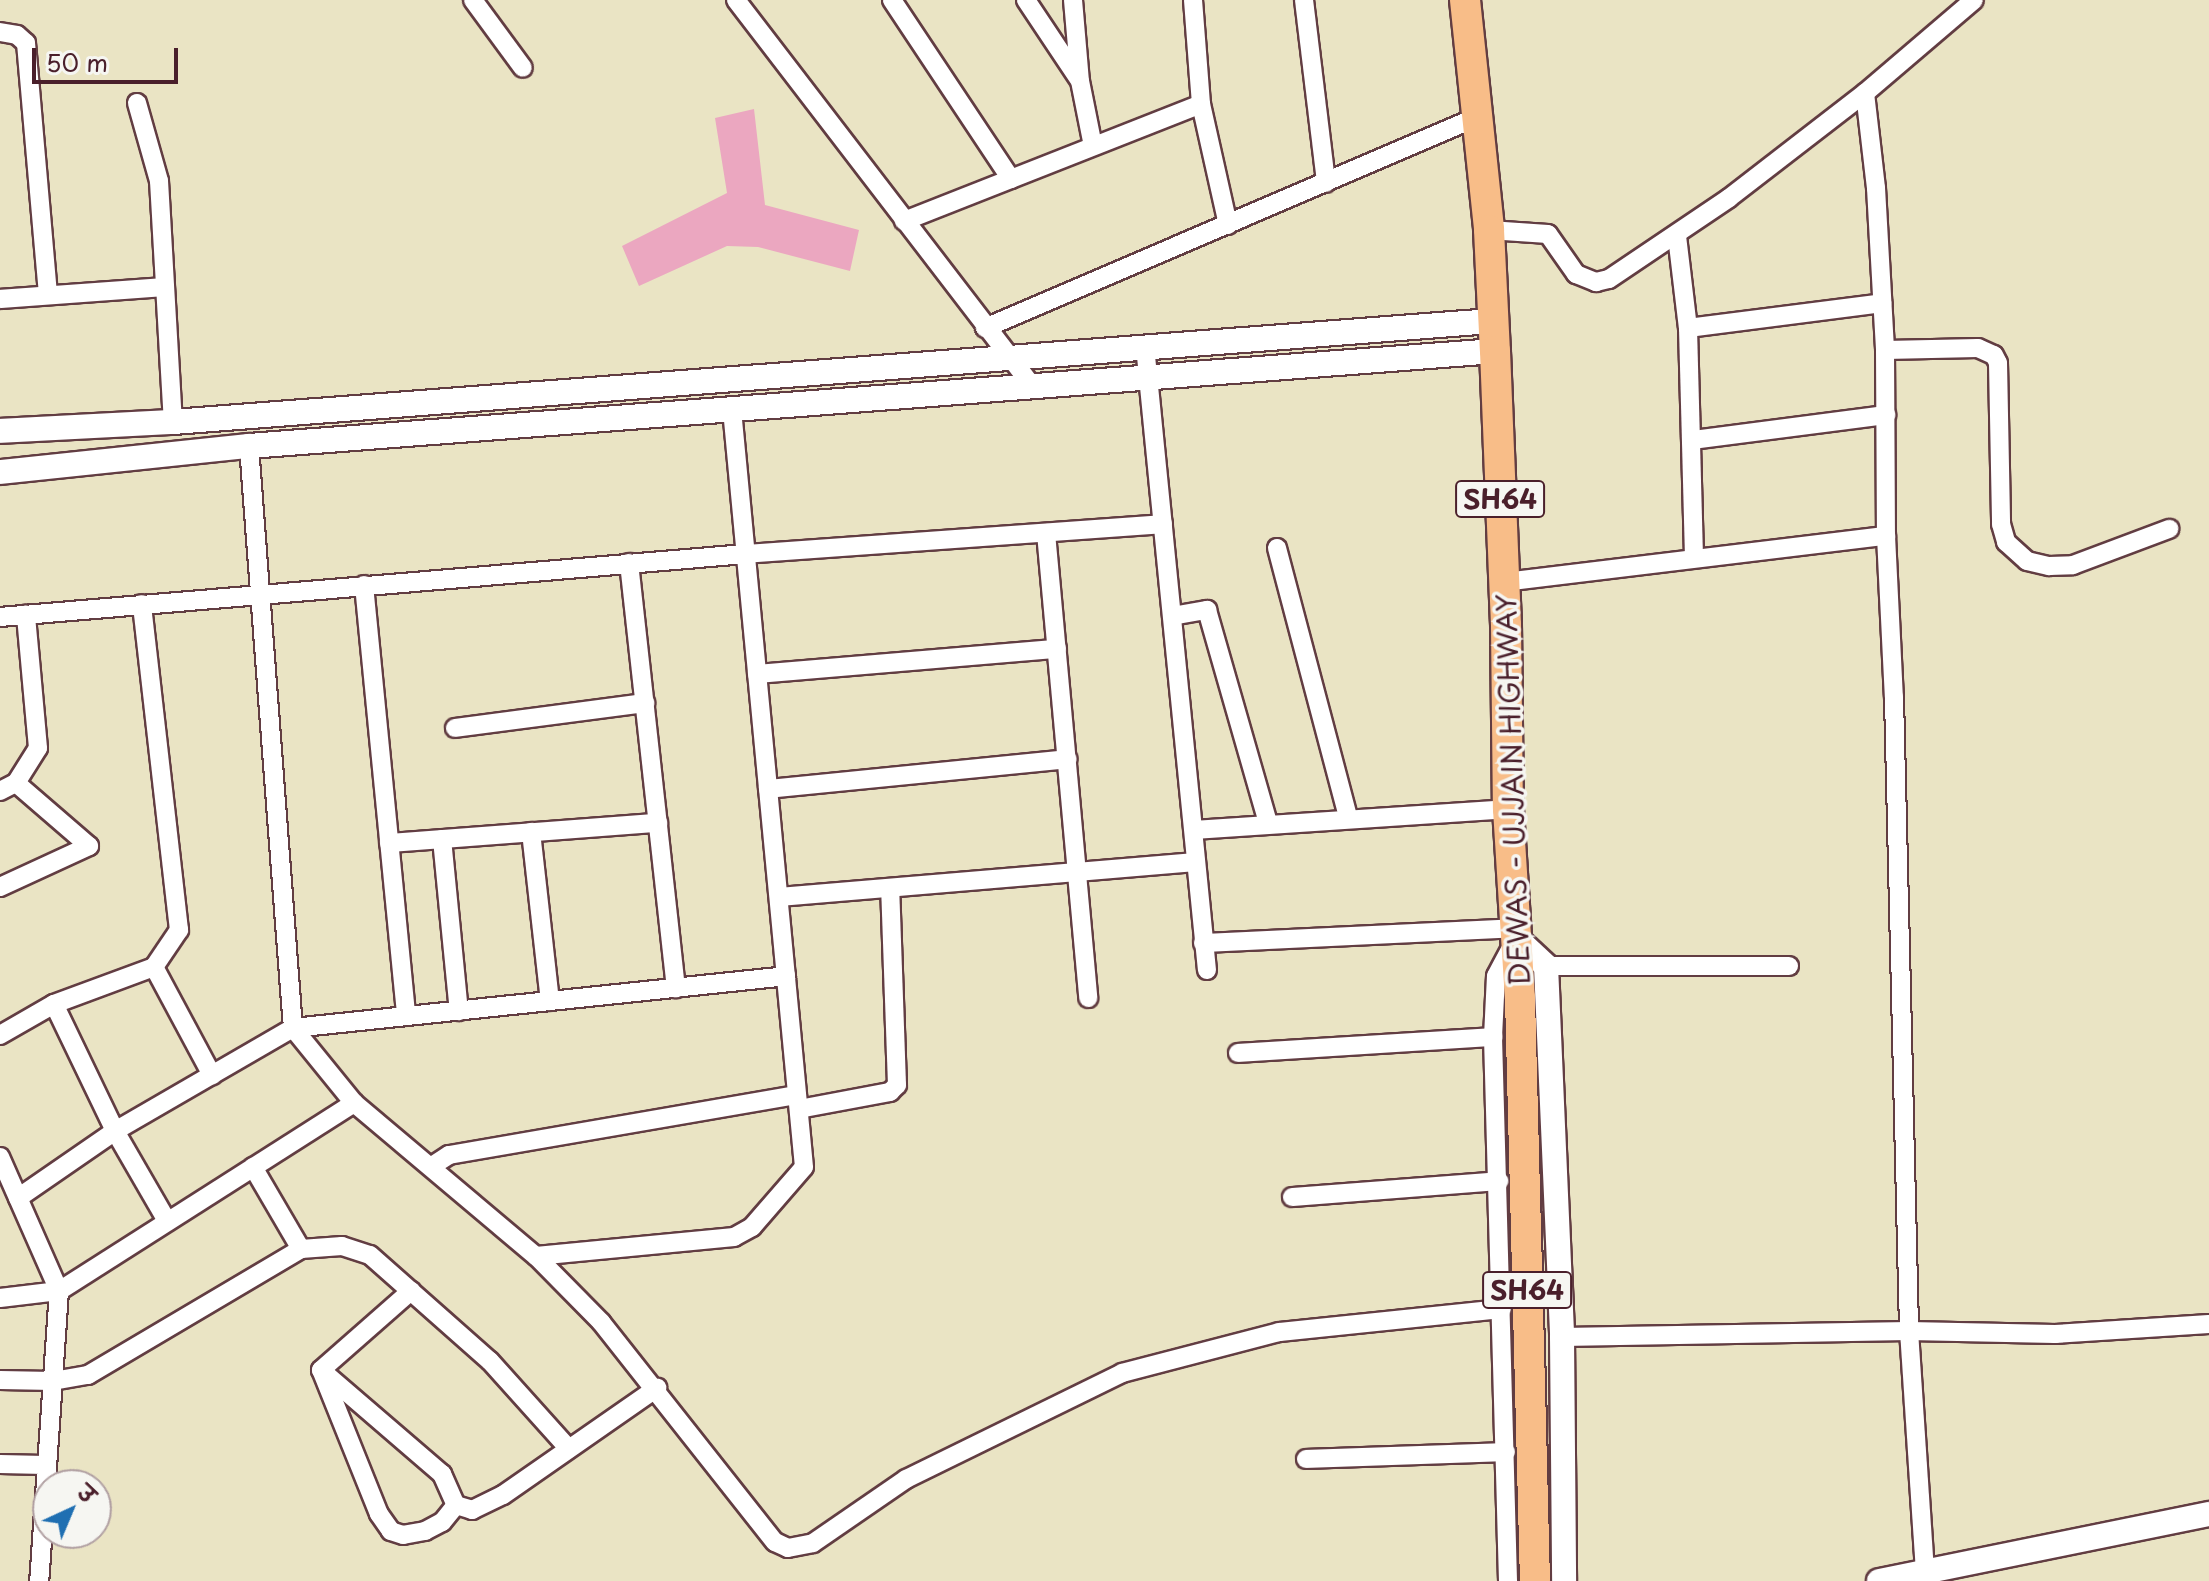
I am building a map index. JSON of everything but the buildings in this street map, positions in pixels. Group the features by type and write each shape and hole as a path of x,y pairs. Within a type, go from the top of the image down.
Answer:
{"main road":[{"name":"DEWAS - UJJAIN HIGHWAY","path":"1465,0 1489,230 1495,351 1504,582 1508,809 1520,998 1535,1581"}],"street":[{"path":"473,0 523,68"},
{"path":"736,0 1031,385"},
{"path":"892,0 1011,179"},
{"path":"1026,0 1080,81"},
{"path":"1073,0 1080,81 1093,146"},
{"path":"1193,0 1201,104 1228,225"},
{"path":"1304,0 1326,183"},
{"path":"1489,230 1548,234 1576,274 1596,282 1628,268 1677,236 1865,93 1974,0"},
{"path":"0,32 17,35 26,43 48,295"},
{"path":"1865,93 1876,188 1885,350 1886,536 1894,697 1909,1331 1925,1569"},
{"path":"137,103 159,181 173,422"},
{"path":"904,221 1201,104"},
{"path":"985,328 1477,117"},
{"path":"1677,236 1688,328 1694,558"},
{"path":"0,299 163,287"},
{"path":"1688,328 1882,303"},
{"path":"0,431 245,417 1493,321"},
{"path":"1145,346 1207,970"},
{"path":"1885,350 1978,348 1994,355 1998,363 2001,524 2006,542 2027,561 2049,566 2073,565 2169,529"},
{"path":"0,472 249,446 1495,351"},
{"path":"536,1256 734,1237 752,1227 804,1167 728,379"},
{"path":"1693,440 1886,415"},
{"path":"245,417 293,1028 354,1103 536,1256 601,1322 657,1388 775,1542 788,1548 813,1543 906,1479 1122,1373 1279,1332 1502,1309"},
{"path":"0,617 629,563 1163,524"},
{"path":"1046,533 1088,998"},
{"path":"1504,582 1886,536"},
{"path":"1277,548 1348,817"},
{"path":"629,563 676,988"},
{"path":"364,585 406,1016"},
{"path":"0,1035 54,1004 154,967 179,930 142,604"},
{"path":"1172,616 1207,610 1268,823"},
{"path":"0,887 89,846 8,787 38,748 26,615"},
{"path":"757,674 1057,649"},
{"path":"455,728 645,703"},
{"path":"768,789 1068,759"},
{"path":"1195,830 1348,817 1508,809"},
{"path":"389,843 658,823"},
{"path":"531,832 550,1001"},
{"path":"442,839 459,1011"},
{"path":"779,897 1196,862"},
{"path":"432,1166 449,1155 798,1102 890,1092 897,1085 890,888"},
{"path":"1203,943 1516,933 1546,966 1562,1337 1564,1581"},
{"path":"1508,1581 1493,1037 1496,976 1516,933"},
{"path":"1546,966 1789,966"},
{"path":"154,967 212,1075"},
{"path":"18,1198 115,1131 293,1028 786,976"},
{"path":"54,1004 115,1131 167,1221"},
{"path":"1238,1053 1493,1037"},
{"path":"0,1298 59,1291 354,1103"},
{"path":"0,1157 59,1291 39,1581"},
{"path":"253,1167 301,1249"},
{"path":"1292,1197 1499,1181"},
{"path":"0,1380 53,1381 88,1375 301,1249 342,1246 370,1255 490,1361 569,1449"},
{"path":"321,1370 411,1291"},
{"path":"1562,1337 1909,1331 2055,1334 2209,1324"},
{"path":"321,1370 442,1474 456,1505 472,1510 503,1495 657,1388"},
{"path":"321,1370 379,1514 391,1531 403,1535 425,1531 442,1522 456,1505"},
{"path":"1306,1459 1506,1452"},
{"path":"0,1464 45,1465"},
{"path":"1879,1581 1925,1569 2209,1514"}]}
